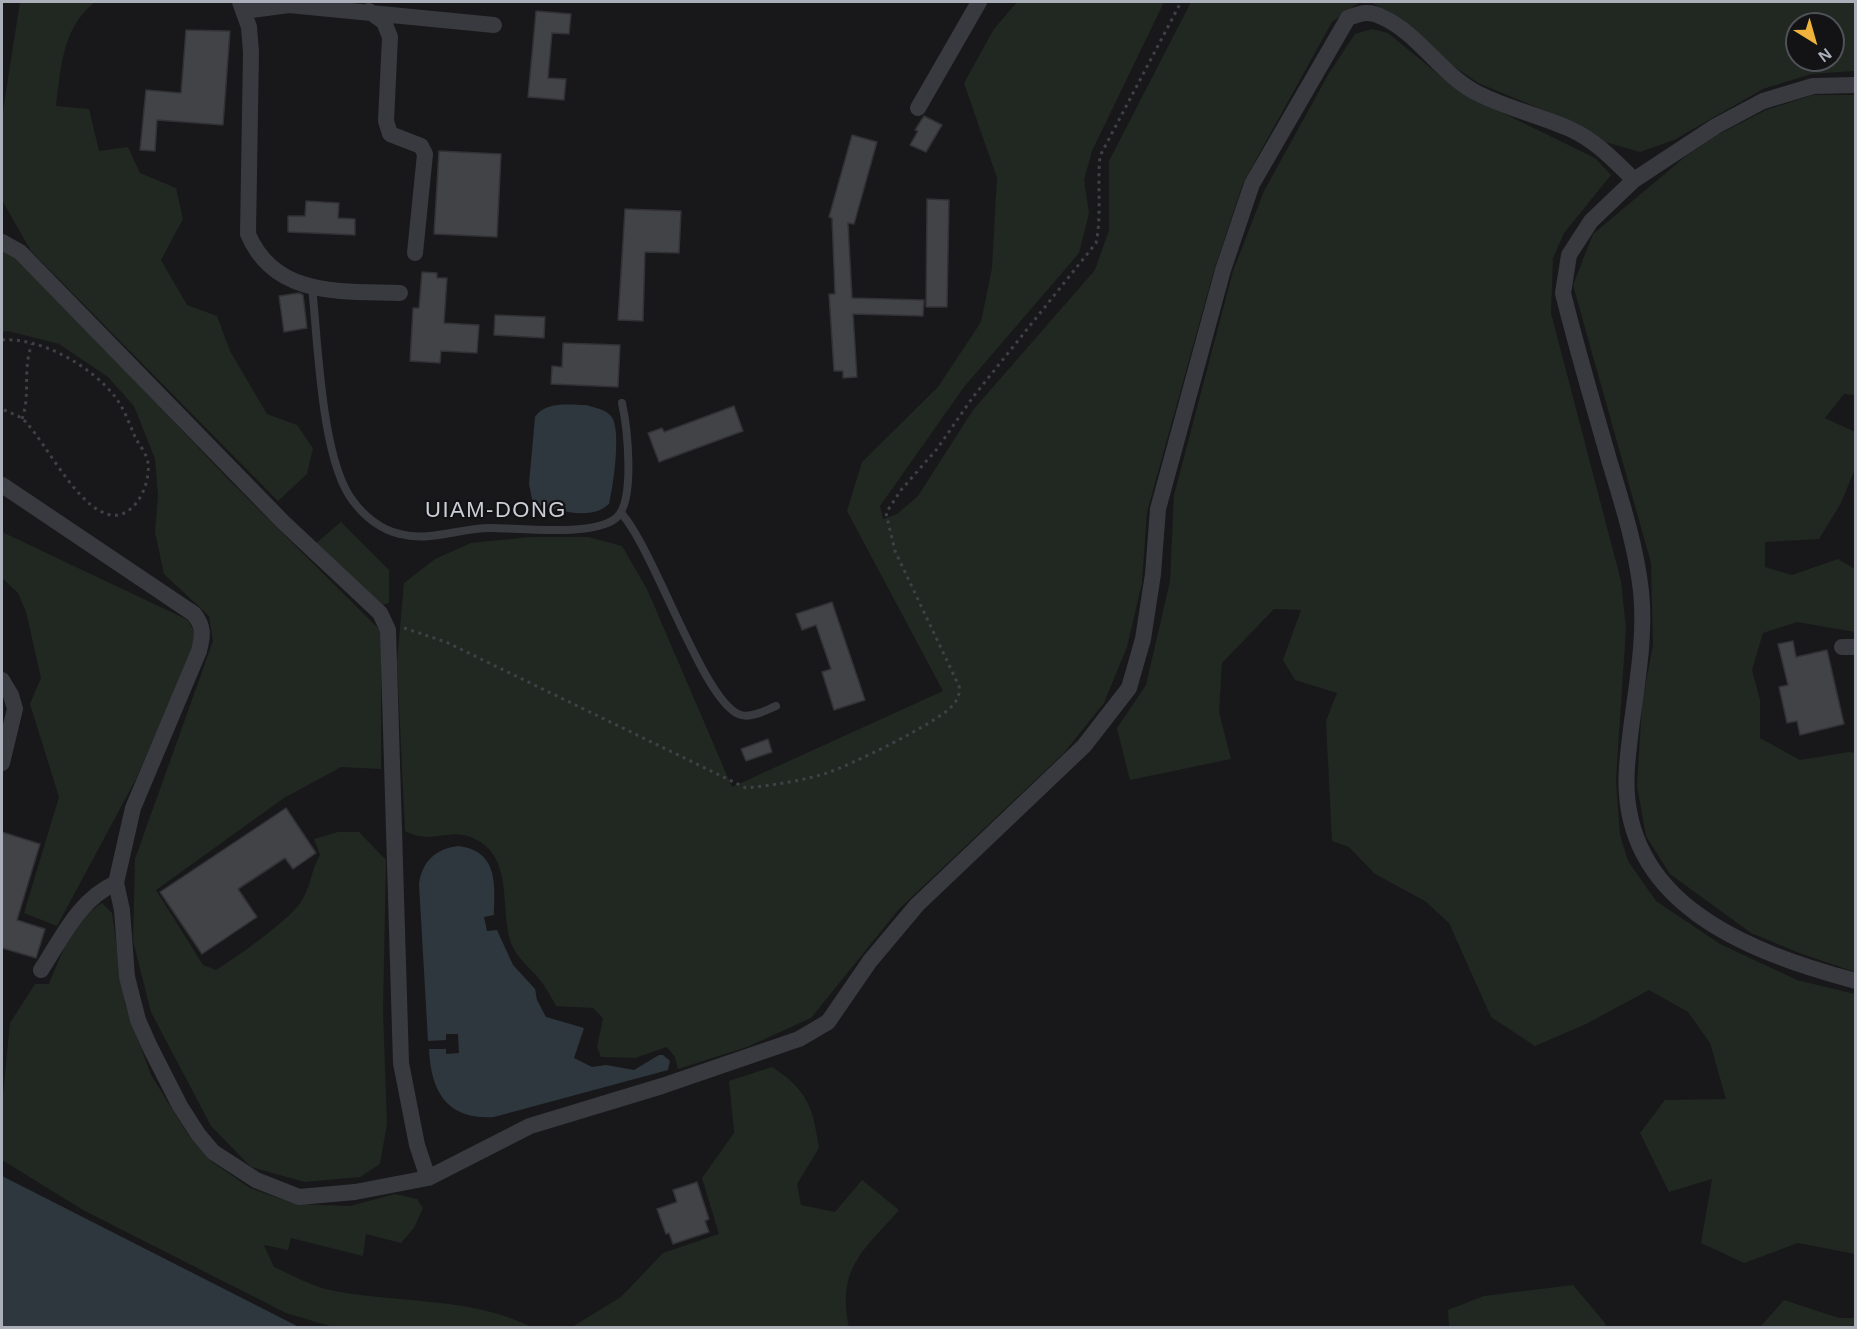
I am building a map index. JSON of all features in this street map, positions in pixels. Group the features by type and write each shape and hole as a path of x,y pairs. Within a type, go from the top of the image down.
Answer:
{"street":[{"path":"369,11 392,2"},
{"path":"918,108 979,2"},
{"path":"400,293 318,290 278,273 256,254 248,234 251,52 249,27 242,6 290,5 494,25"},
{"path":"369,11 384,22 390,36 386,121 390,134 421,146 425,154 415,253"},
{"path":"2,485 194,614 201,624 203,635 199,651 133,807 116,883 122,910 127,977 138,1020 180,1106 213,1152 256,1180 299,1197 355,1192 428,1178 530,1126 755,1055 799,1039 828,1022 870,962 917,905 1084,746 1129,688 1143,639 1153,574 1158,509 1223,270 1252,184 1347,18 1367,11 1384,17 1409,36 1446,71 1475,92 1572,129 1605,152 1634,180"},
{"path":"1856,85 1813,86 1763,101 1716,126 1634,180 1591,221 1569,255 1563,293 1634,544 1641,593 1641,637 1627,770 1630,820 1642,854 1656,877 1678,900 1730,936 1828,974 1856,981"},
{"path":"2,242 20,252 284,522 380,613 388,630 401,1063 417,1145 428,1178"},
{"path":"2,680 11,695 15,709 2,763"},
{"path":"41,970 92,896 116,883"}],"lane":[{"path":"312,287 328,432 340,482 366,516 397,534 414,537 490,528 533,531 601,526 621,513 626,487 628,453 622,403"},
{"path":"621,513 643,543 694,651 725,704 742,715 776,706"}],"path":[{"path":"380,613 405,629 446,642 746,788 779,784 828,772 868,756 951,708 960,695 959,686 895,551 886,513 901,490 937,449 974,396 1096,243 1100,224 1097,185 1100,156 1181,2"},
{"path":"2,340 32,344 50,350 101,380 117,400 148,463 146,482 136,506 118,515 102,513 74,486 22,419 2,409"},
{"path":"22,419 27,393 25,372 32,344"}],"shaded area":[{"path":"20,2 95,2 84,12 69,36 62,63 56,106 89,109 99,151 128,147 140,173 176,188 183,219 161,260 187,305 217,316 230,351 267,414 297,425 313,448 307,474 278,501 31,251 3,202 2,117"},
{"path":"1017,2 1164,2 1092,151 1084,180 1089,213 1079,253 964,387 880,506 883,519 897,514 918,496 973,410 1095,270 1109,230 1109,161 1191,2 1360,2 1332,22 1243,183 1214,270 1147,512 1142,583 1127,647 1104,703 1063,754 899,909 811,1018 747,1047 678,1069 675,1057 667,1047 635,1058 601,1057 597,1047 603,1018 593,1008 556,1006 542,982 515,951 507,923 502,875 497,861 488,848 475,839 457,834 424,837 405,831 397,662 404,583 435,559 471,543 531,537 588,537 622,546 647,589 732,787 943,691 847,511 862,462 938,387 981,322 992,268 997,178 964,83 994,29"},
{"path":"1370,2 1855,2 1855,71 1845,72 1845,12 1785,12 1785,72 1840,72 1811,74 1763,89 1674,140 1640,152 1598,140 1577,124 1478,83 1446,61 1391,13"},
{"path":"1372,29 1388,33 1460,92 1595,158 1611,175 1564,233 1553,258 1551,313 1621,581 1626,628 1616,780 1620,835 1628,861 1656,901 1720,944 1797,980 1855,994 1855,1254 1798,1243 1744,1263 1701,1243 1712,1179 1669,1192 1640,1133 1665,1100 1726,1099 1710,1043 1688,1012 1649,990 1586,1024 1535,1046 1491,1017 1449,923 1425,901 1375,874 1349,847 1332,841 1326,721 1337,693 1295,680 1283,660 1301,610 1274,609 1222,663 1219,712 1231,759 1130,780 1117,728 1146,685 1170,581 1174,495 1233,271 1264,191 1329,73 1355,34"},
{"path":"1813,95 1855,95 1855,395 1844,394 1825,418 1855,432 1855,469 1841,503 1819,539 1765,542 1765,567 1792,575 1838,559 1855,569 1855,632 1797,622 1763,633 1752,670 1760,700 1760,738 1800,760 1855,753 1855,972 1751,933 1670,874 1646,836 1637,786 1642,703 1653,645 1651,563 1573,285 1593,234 1686,156 1717,135 1766,110"},
{"path":"2,250 15,254 231,482 381,631 381,769 341,767 284,798 156,890 203,965 216,970 274,928 301,902 320,855 314,839 338,832 359,832 386,860 383,1011 387,1124 380,1164 360,1177 305,1182 251,1167 211,1126 151,1012 133,941 135,859 213,641 209,616 164,574 155,532 158,495 155,459 134,406 108,377 59,344 8,331 2,332"},
{"path":"586,405 606,412 614,423 616,458 609,504 592,512 572,513 533,504 529,484 535,417 551,406"},
{"path":"341,522 389,570 389,603 382,605 315,544"},
{"path":"2,532 188,620 195,634 193,650 136,779 57,926 24,913 59,797 30,704 41,678 26,612 18,593 2,578"},
{"path":"458,846 481,854 487,862 494,880 494,915 484,917 487,931 497,930 513,965 535,989 537,1000 546,1017 584,1028 574,1058 592,1067 606,1065 634,1070 659,1055 663,1055 670,1061 668,1070 494,1117 464,1114 445,1100 433,1078 429,1049 446,1049 446,1054 459,1053 458,1034 446,1034 446,1040 428,1041 419,884 423,869 431,858 443,850"},
{"path":"102,903 112,913 125,1004 151,1075 189,1136 211,1161 250,1188 295,1204 350,1206 395,1194 417,1199 423,1208 414,1228 401,1243 366,1234 363,1256 291,1238 288,1250 264,1245 274,1267 330,1290 458,1305 508,1317 532,1327 333,1327 286,1313 83,1210 2,1160 2,1104 10,1023 35,984 49,984 63,950 76,928 92,910"},
{"path":"772,1067 801,1092 807,1101 814,1122 819,1148 797,1184 801,1205 835,1212 862,1180 899,1210 864,1249 850,1275 846,1307 849,1327 572,1327 621,1297 663,1253 719,1234 702,1178 734,1133 729,1081"},
{"path":"2,1176 299,1327 2,1327"},
{"path":"1573,1285 1606,1327 1449,1327 1448,1310 1484,1296"},
{"path":"1784,1300 1839,1318 1855,1318 1855,1327 1760,1327"}],"building":[{"path":"536,11 571,14 569,34 552,33 548,78 566,79 564,100 528,97"},
{"path":"186,30 230,31 223,125 157,120 155,151 140,150 146,90 181,93"},
{"path":"924,116 942,125 926,152 910,145 918,131 915,130"},
{"path":"852,135 877,142 854,224 848,223 852,298 924,300 923,316 853,314 857,377 843,378 843,371 834,371 829,294 835,294 832,218 829,217"},
{"path":"439,151 501,154 497,237 434,234"},
{"path":"927,199 949,200 947,307 926,307"},
{"path":"306,201 339,203 338,218 355,219 355,235 288,232 288,216 305,216"},
{"path":"625,209 681,211 679,253 645,252 643,321 618,320"},
{"path":"422,272 437,273 437,278 447,278 444,323 479,325 477,353 441,351 440,363 410,361 413,308 419,308"},
{"path":"299,293 303,295 307,328 284,332 279,296"},
{"path":"495,315 545,317 544,338 494,335"},
{"path":"563,343 620,345 618,387 551,384 552,366 562,367"},
{"path":"734,406 743,431 659,462 648,433 662,428 664,432"},
{"path":"832,602 865,700 834,710 822,672 831,669 816,625 802,630 796,614"},
{"path":"1793,641 1796,657 1827,650 1844,724 1800,735 1797,721 1787,723 1779,687 1788,685 1778,644"},
{"path":"768,739 772,752 746,761 741,749"},
{"path":"286,808 316,853 293,869 285,858 238,889 257,917 202,954 160,892"},
{"path":"2,832 40,844 17,920 45,929 36,958 2,948"},
{"path":"697,1182 709,1219 705,1221 709,1232 673,1244 669,1233 666,1234 657,1209 677,1202 673,1190"}],"district":[{"name":"UIAM-DONG","path":"496,511"}]}
